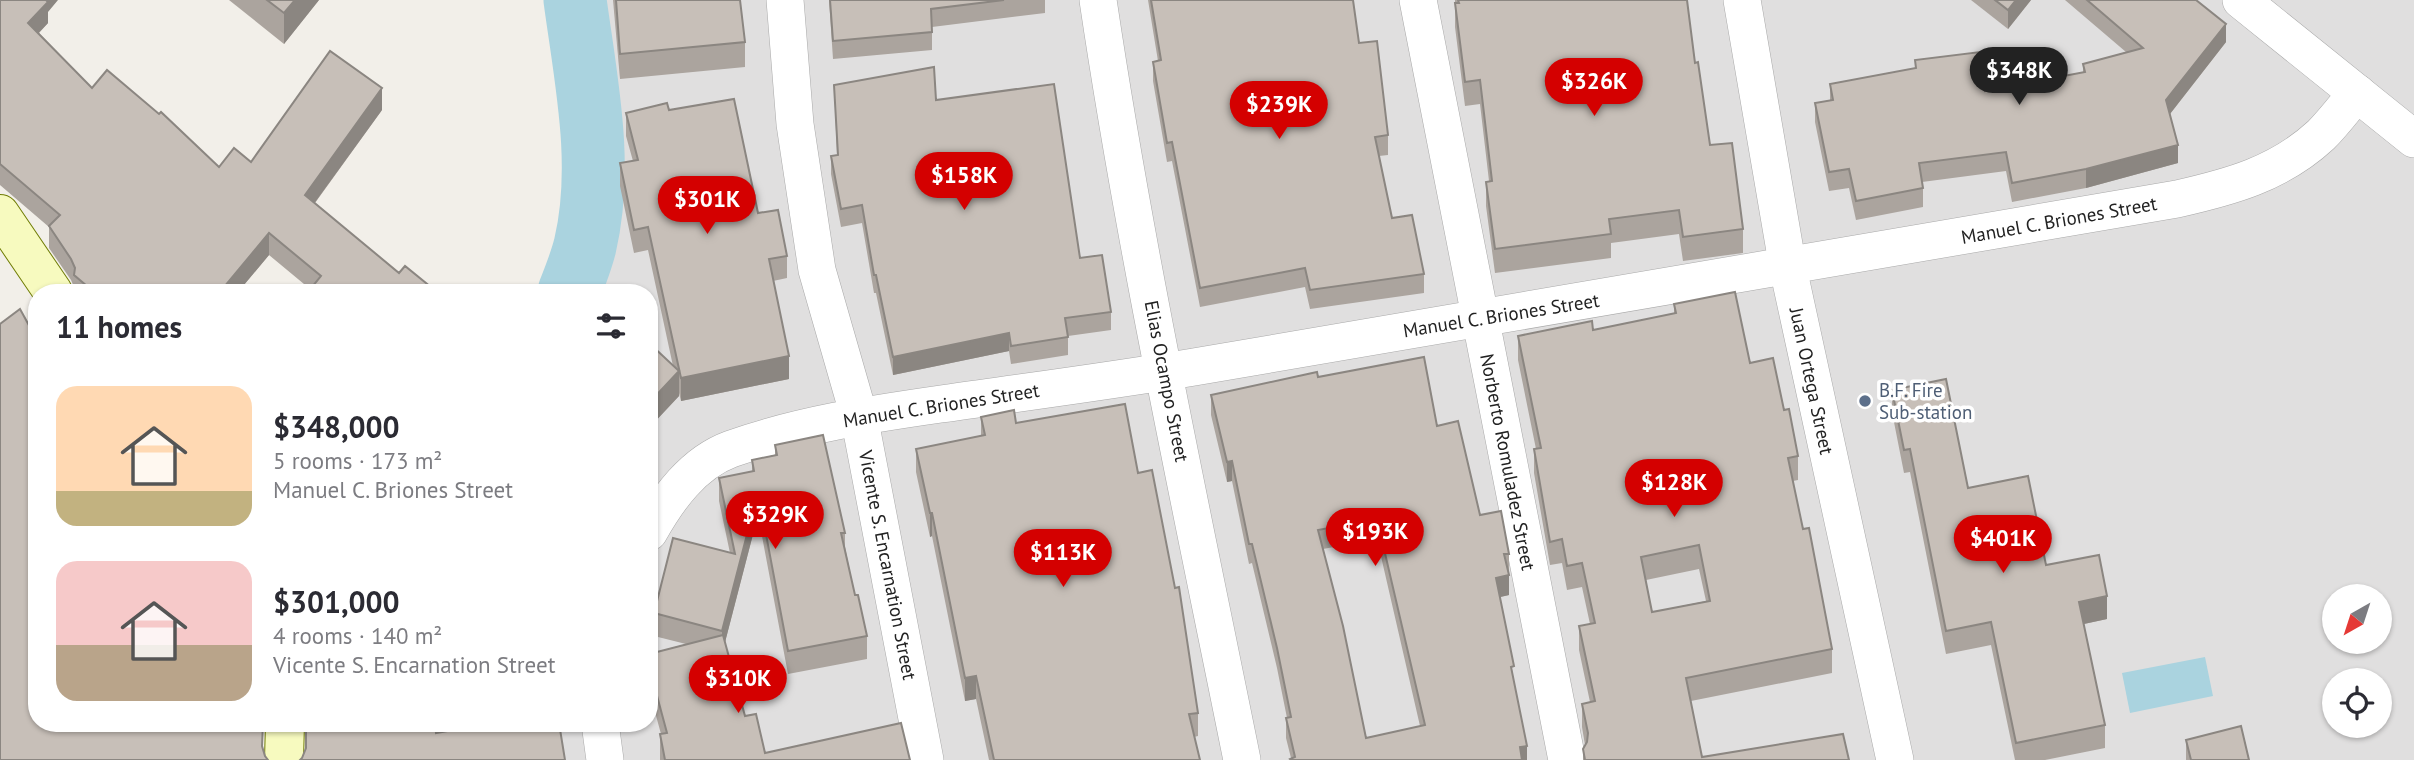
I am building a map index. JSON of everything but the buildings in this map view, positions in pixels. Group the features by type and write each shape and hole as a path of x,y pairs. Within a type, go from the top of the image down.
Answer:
{"main road":[{"path":"0,214 48,284"},
{"path":"284,760 285,732"}],"street":[{"name":"Vicente S. Encarnation Street","path":"785,0 795,124 817,270 859,416 925,760"},
{"name":"Elias Ocampo Street","path":"1098,0 1110,81 1164,372 1242,760"},
{"name":"Norberto Romuladez Street","path":"1418,0 1567,760"},
{"name":"Juan Ortega Street","path":"1742,0 1788,268 1895,760"},
{"path":"2241,0 2414,139"},
{"name":"Manuel C. Briones Street","path":"658,518 672,496 699,466 728,450 859,416 1164,372 1788,268 2177,199 2234,186 2280,165 2320,135 2357,93"},
{"path":"601,732 605,760"}],"shaded area":[{"path":"597,0 2414,0 2414,760 441,760 436,732 658,732 658,284 592,284 613,223"}],"water":[{"path":"2205,657 2213,696 2130,713 2122,673"}],"waterway":[{"path":"572,284 585,246 593,185 588,92 575,0"}],"place":[{"name":"B.F. Fire Sub-station","path":"1865,401"}]}
